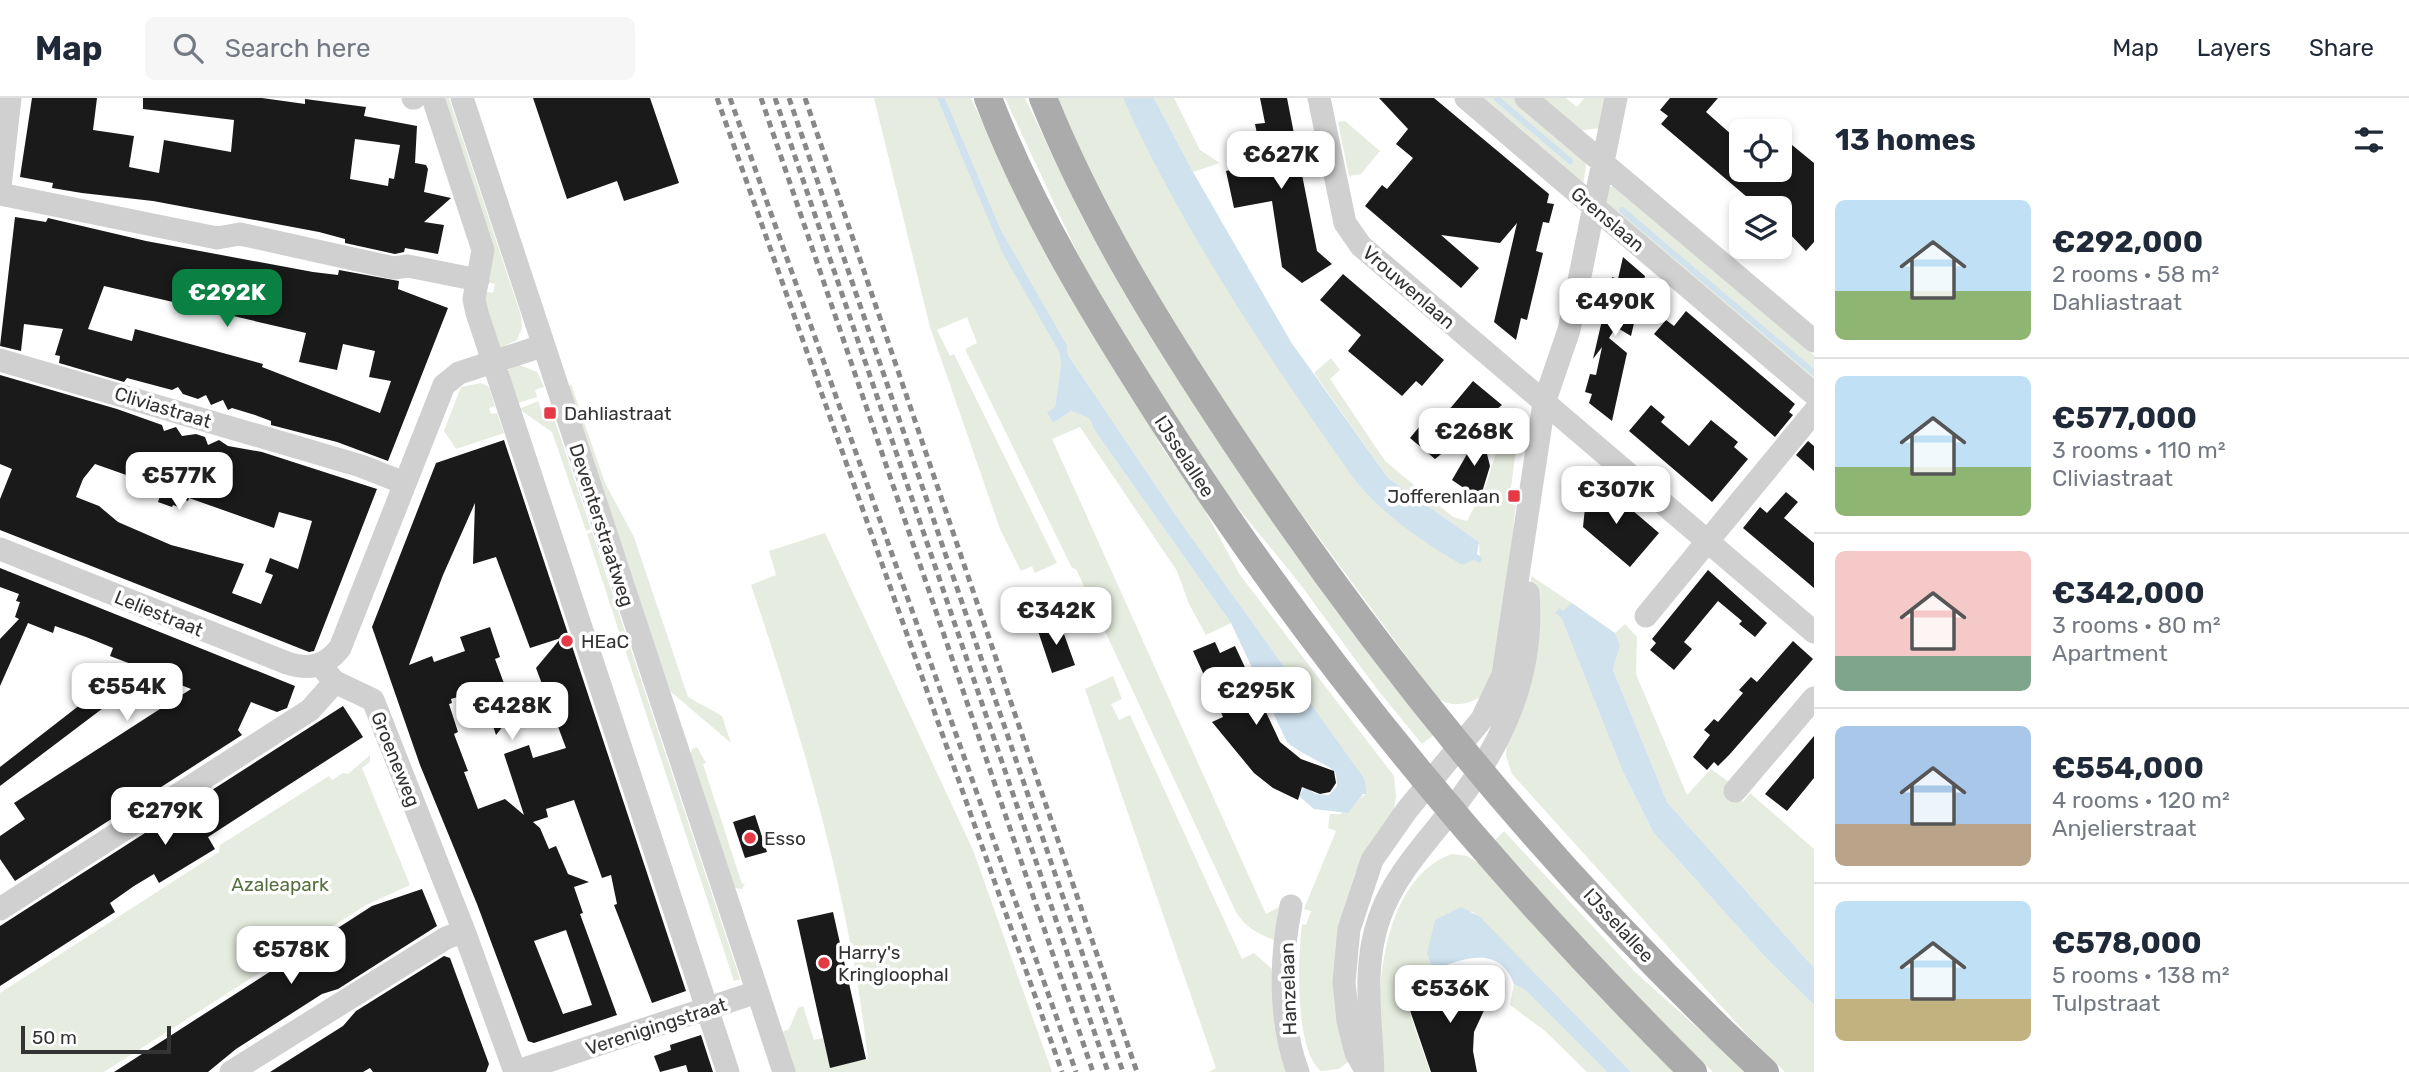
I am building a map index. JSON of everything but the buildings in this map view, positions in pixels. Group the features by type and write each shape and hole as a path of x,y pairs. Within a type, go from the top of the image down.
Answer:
{"main road":[{"name":"IJsselallee","path":"988,98 1003,137 1078,284 1216,504 1322,650 1450,813 1567,942 1693,1072"},
{"name":"IJsselallee","path":"1043,98 1068,161 1121,262 1192,378 1317,561 1461,747 1618,925 1765,1072"}],"street":[{"path":"0,187 10,98"},
{"path":"433,98 481,241 483,250 474,299 492,362 728,1072"},
{"name":"Deventerstraatweg","path":"462,98 784,1072"},
{"name":"Vrouwenlaan","path":"1319,98 1342,212 1350,234 1544,404"},
{"name":"Grenslaan","path":"1465,98 1814,394"},
{"name":"Grenslaan","path":"1526,98 1814,341"},
{"path":"1367,1072 1356,1053 1348,1021 1344,982 1349,929 1372,860 1427,785 1461,747 1493,700 1503,676 1544,404 1569,330 1601,161 1616,98"},
{"path":"0,194 217,238 240,234 333,252 383,265 408,266 478,280"},
{"path":"0,909 310,710 328,673 331,659 340,648 444,385 459,373 542,346"},
{"name":"Cliviastraat","path":"0,360 348,462 404,483"},
{"path":"1544,404 1814,632"},
{"path":"1646,615 1710,542 1814,412"},
{"name":"Leliestraat","path":"0,549 287,663 328,673"},
{"path":"1373,1072 1369,956 1379,917 1410,861 1482,769 1499,740 1521,687 1528,596 1521,556"},
{"name":"Groeneweg","path":"328,673 373,700 464,930 515,1072"},
{"path":"1735,791 1814,698"},
{"name":"Hanzelaan","path":"1291,906 1284,959 1291,1055 1298,1072"},
{"path":"232,1072 446,938 464,930"},
{"name":"Verenigingstraat","path":"515,1072 758,992"}],"green space":[{"path":"441,98 449,98 521,316 522,328 517,340 500,348 491,340 484,291 493,293 495,284 487,282"},
{"path":"874,98 937,98 1002,251 1059,352 1061,365 1055,407 1048,412 1053,423 1071,411 1089,418 1095,431 1231,623 1206,635 1189,604 1177,571 1080,427 1052,439 1266,914 1279,907 1274,940 1252,929 1236,912 1076,569 1072,568 965,349 977,343 967,317 937,330 950,356 954,354 1057,563 1035,573 1032,566 1021,571 1000,529 930,327"},
{"path":"945,98 971,98 1009,178 1163,449 1201,503 1240,575 1394,776 1394,810 1355,873 1345,905 1349,1061 1339,1069 1321,1071 1312,1060 1306,1043 1299,979 1302,924 1306,925 1311,911 1304,909 1336,831 1328,828 1330,814 1340,814 1368,792 1364,790 1364,778 1179,520 1068,355 1067,345 1001,230"},
{"path":"1005,98 1025,98 1082,217 1125,293 1435,734 1422,744 1377,689 1297,580 1229,497 1135,357 1082,263"},
{"path":"1049,98 1123,98 1191,227 1227,288 1355,480 1480,563 1479,542 1388,478 1314,373 1331,358 1340,370 1330,379 1385,461 1453,517 1467,521 1486,485 1509,411 1521,411 1509,503 1516,505 1505,607 1488,684 1479,698 1459,704 1438,699 1264,463 1127,251"},
{"path":"1154,98 1174,98 1200,150 1220,163 1193,172"},
{"path":"1473,98 1515,98 1587,160 1583,185"},
{"path":"1536,98 1566,98 1577,107 1584,98 1605,98 1600,128 1578,131"},
{"path":"1345,121 1380,151 1361,174 1349,176 1338,122"},
{"path":"1616,185 1814,355 1814,388 1674,269 1602,198 1608,187"},
{"path":"519,365 537,372 544,387 535,390 537,397 515,404 506,371"},
{"path":"481,383 489,387 495,406 489,408 491,414 497,413 504,433 456,449 444,431 461,387"},
{"path":"571,384 605,483 634,537 688,697 722,716 731,743 670,691 567,388"},
{"path":"538,401 545,421 554,418 591,529 586,531 552,432 519,409"},
{"path":"592,532 740,979 734,981 587,534"},
{"path":"825,533 973,850 1052,1072 795,1072 782,1032 789,1029 798,1008 803,1006 814,1040 823,1038 830,1067 868,1059 860,999 837,879 789,701 751,585 776,575 769,551"},
{"path":"1531,576 1572,603 1561,617 1623,772 1653,832 1765,957 1814,1005 1814,1072 1785,1072 1751,1039 1512,774 1506,756 1507,737 1532,606"},
{"path":"1625,624 1637,637 1636,674 1687,795 1711,769 1729,782 1726,788 1743,802 1750,793 1814,849 1814,968 1667,802 1613,670 1620,645 1615,633"},
{"path":"1113,676 1122,699 1111,704 1119,720 1130,715 1242,959 1254,953 1273,970 1279,1048 1286,1072 1209,1072 1216,1068 1085,689"},
{"path":"697,747 706,763 703,764 742,884 745,883 742,889 735,888 690,755 692,749"},
{"name":"Azaleapark","path":"370,755 370,762 362,768 410,885 366,905 104,1072 0,1072 0,993 219,852 220,845 329,776 332,780 343,773 348,774"},
{"path":"1504,831 1635,972 1747,1072 1713,1072 1640,1002 1492,843"},
{"path":"1452,854 1467,856 1479,863 1678,1072 1631,1072 1472,911 1427,954 1433,970 1400,985 1430,1072 1385,1072 1381,1045 1381,982 1386,949 1395,918 1408,890 1427,868"},
{"path":"1514,984 1525,990 1607,1072 1587,1072 1545,1031 1510,1005"}],"water":[{"path":"937,98 945,98 1001,230 1067,345 1068,355 1179,520 1364,778 1367,794 1363,794 1348,813 1314,809 1299,796 1305,786 1315,794 1329,795 1337,786 1336,773 1287,742 1231,623 1095,431 1089,418 1071,411 1053,423 1047,412 1055,407 1061,365 1059,352 1002,252"},
{"path":"1123,98 1154,98 1193,172 1291,342 1388,478 1479,542 1477,554 1482,558 1480,563 1474,560 1462,565 1432,547 1391,516 1355,480 1230,295 1173,198"},
{"path":"1572,603 1615,633 1620,645 1613,670 1667,802 1814,968 1814,1005 1765,957 1653,832 1623,772 1561,617 1555,613 1559,608 1563,611"},
{"path":"1461,907 1480,917 1631,1072 1607,1072 1525,990 1514,984 1499,963 1490,959 1468,959 1433,970 1427,954 1435,920"}],"waterway":[{"path":"1496,98 1570,161"},
{"path":"1622,210 1814,373"}],"railway":[{"path":"717,98 1062,1072"},
{"path":"730,98 1076,1072"},
{"path":"761,98 1093,1072"},
{"path":"775,98 1108,1072"},
{"path":"789,98 1123,1072"},
{"path":"805,98 1137,1072"}],"place":[{"name":"Dahliastraat","path":"550,413"},
{"name":"Jofferenlaan","path":"1514,496"},
{"name":"HEaC","path":"567,641"},
{"name":"Esso","path":"750,838"},
{"name":"Harry's Kringloophal","path":"824,963"}]}
